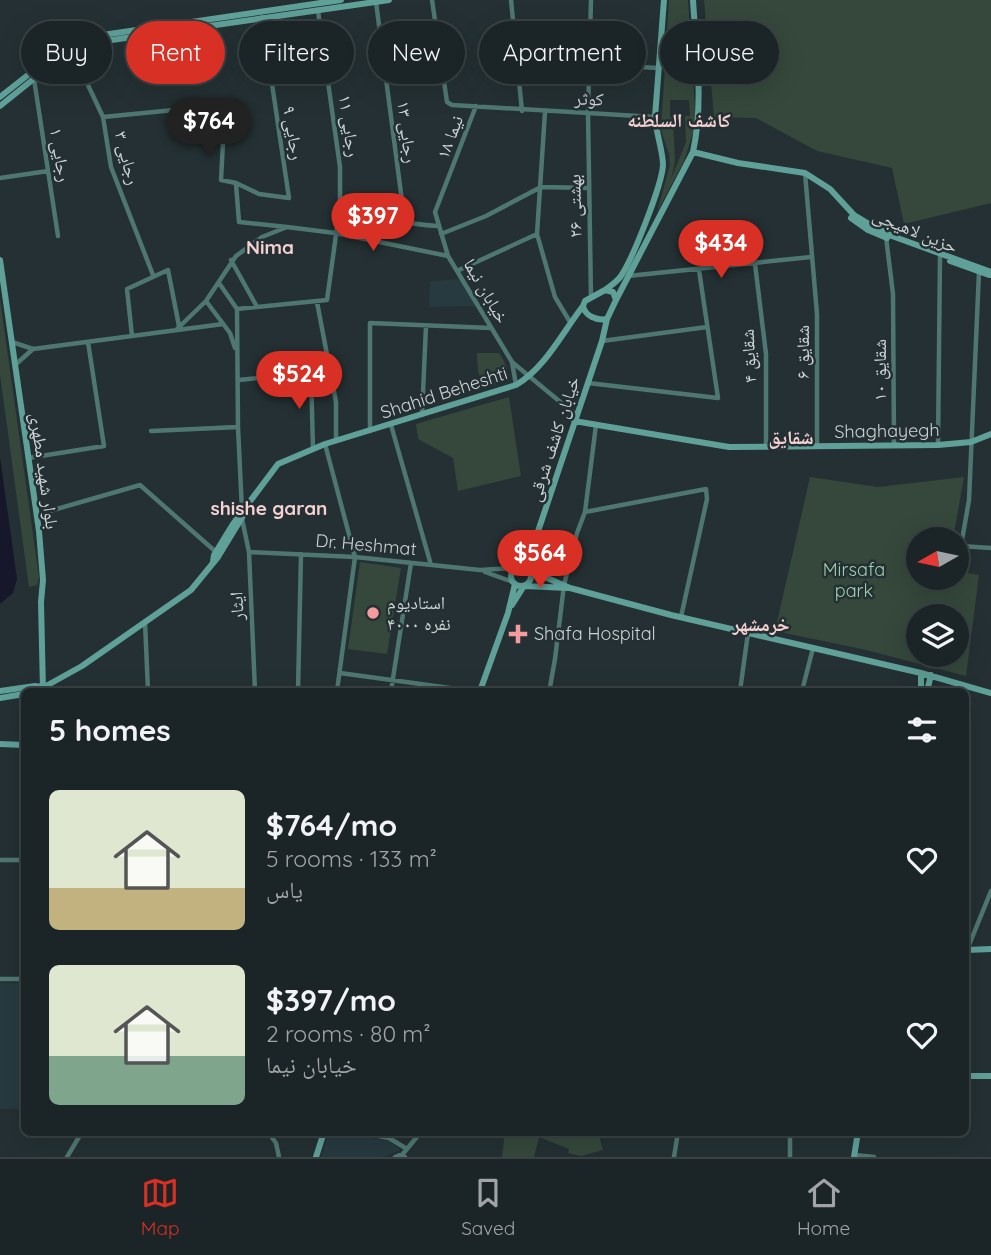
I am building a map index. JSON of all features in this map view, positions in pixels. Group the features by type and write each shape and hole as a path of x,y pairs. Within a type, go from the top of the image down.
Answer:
{"main road":[{"path":"214,21 341,0"},
{"path":"261,14 318,10 389,0"},
{"path":"664,0 655,117 656,135 662,154 662,172 643,228 625,276 617,300 607,319 598,320 584,311 583,306 625,276 693,152 700,103 693,0"},
{"path":"0,97 68,44 89,36 126,33"},
{"path":"0,106 27,84"},
{"name":"حزین لاهیجی","path":"693,152 738,163 805,173 830,189 854,215 869,224 892,236 991,274"},
{"name":"حزین لاهیجی","path":"805,173 826,189 851,218 868,230 980,270"},
{"name":"بلوار شهید مطهری","path":"0,260 43,580 41,688"},
{"path":"605,290 613,292 617,300"},
{"name":"Shahid Beheshti","path":"44,688 82,666 191,590 201,580 278,464 325,444 516,385 530,376 583,306"},
{"name":"خیابان کاشف شرقی","path":"528,568 607,319"},
{"name":"Shaghayegh","path":"575,418 596,425 729,447 938,445 971,442 991,434"},
{"path":"213,562 216,552 242,510 254,497"},
{"path":"481,688 508,613 514,583 511,573 515,568 528,568 566,587 991,692"},
{"path":"508,613 531,579 528,568"},
{"path":"514,583 524,586 566,587"},
{"path":"921,673 921,688"},
{"path":"928,688 931,676"},
{"path":"0,691 35,686 38,688"},
{"path":"0,698 21,694"},
{"path":"0,744 21,745"},
{"path":"969,950 991,948"},
{"path":"969,1076 991,1076"},
{"path":"316,1157 323,1136"},
{"path":"855,1156 858,1136"}],"street":[{"name":"کوثر","path":"432,0 447,102 452,105 655,117"},
{"path":"511,0 512,21"},
{"name":"بهشتی ۲۶","path":"590,0 590,21"},
{"name":"رجایی ۱۳","path":"376,2 405,224"},
{"name":"رجایی ۱۱","path":"317,302 327,300 340,205 340,167 318,10"},
{"name":"رجایی ۹","path":"236,183 258,194 289,198 261,14"},
{"path":"646,67 658,68"},
{"name":"رجایی ۱","path":"35,84 58,236"},
{"name":"رجایی ۳","path":"88,84 103,117 111,167 153,275"},
{"path":"519,84 522,111"},
{"name":"بهشتی ۲۶","path":"588,84 591,298"},
{"path":"103,117 225,105 221,180 236,183"},
{"name":"نیما ۱۸","path":"448,256 435,212 476,106"},
{"path":"545,112 537,234 555,297 570,322"},
{"path":"0,178 48,171"},
{"name":"شقایق ۶","path":"805,173 817,314 817,446"},
{"name":"خیابان نیما","path":"236,183 239,222 335,233 448,256 512,362 516,385"},
{"path":"441,234 486,216 541,187 589,188"},
{"path":"340,205 375,218 405,224 439,226"},
{"path":"177,328 206,301 231,260 262,237 287,227"},
{"path":"458,270 537,234"},
{"name":"شقایق ۱۰","path":"886,237 893,294 894,446"},
{"path":"625,276 811,257"},
{"path":"938,445 940,257"},
{"path":"231,260 257,307"},
{"name":"شقایق ۴","path":"755,264 766,354 766,446"},
{"path":"132,336 127,289 168,270 177,328"},
{"path":"587,382 718,398 699,270"},
{"path":"980,270 969,500 961,546 991,548"},
{"path":"219,283 237,309 242,510"},
{"path":"206,301 230,333 237,352"},
{"path":"237,309 317,302 335,402 335,441"},
{"path":"370,431 370,323 492,328"},
{"path":"12,342 33,349 223,324"},
{"path":"422,415 426,326"},
{"path":"602,341 707,327"},
{"path":"28,458 104,446 89,342"},
{"path":"15,365 33,349"},
{"name":"خیابان نیما","path":"512,362 575,418"},
{"path":"239,380 330,371"},
{"path":"311,373 313,449"},
{"path":"391,425 431,565"},
{"path":"549,688 566,587 577,533 585,512 596,425"},
{"path":"151,431 238,427"},
{"path":"325,444 355,557 338,688"},
{"path":"36,515 140,485 216,552"},
{"path":"585,512 706,489 707,499 681,617"},
{"name":"ایثار","path":"242,519 248,552 255,688"},
{"name":"Dr. Heshmat","path":"248,552 355,557 480,570"},
{"path":"298,688 301,554"},
{"path":"392,688 411,563"},
{"path":"480,570 515,568"},
{"path":"480,570 514,583"},
{"path":"145,622 148,688"},
{"path":"740,688 748,633"},
{"path":"803,688 813,648"},
{"path":"340,673 446,688"},
{"path":"0,860 21,860"},
{"path":"969,943 991,891"},
{"path":"0,979 21,979"},
{"path":"67,1157 80,1136"},
{"path":"271,1136 276,1143 279,1157"},
{"path":"379,1136 389,1138 407,1149"},
{"path":"395,1157 403,1156 418,1136"},
{"path":"674,1157 677,1136"},
{"path":"790,1136 790,1157"},
{"path":"855,1156 874,1157"}],"shaded area":[{"path":"462,279 478,306 429,307 430,281"},
{"path":"0,983 21,983 21,1109 0,1109"},
{"path":"328,1136 356,1136 389,1141 401,1150 383,1157 321,1157"}],"green space":[{"path":"669,0 688,0 689,21 668,21"},
{"path":"704,0 991,0 991,203 904,224 892,168 817,151 756,118 714,117 711,84 779,84 779,21 706,21"},
{"path":"664,84 693,84 696,124 684,161 657,212 670,165 661,130","holes":["670,100 689,100 690,116 685,116 686,142 671,179 675,162"]},
{"path":"0,299 39,577 37,585 29,587 0,375"},
{"path":"477,353 499,353 507,370 504,381 485,388 478,372"},
{"path":"509,397 521,476 458,491 453,458 418,439 416,424"},
{"name":"Mirsafa park","path":"810,477 878,487 964,477 955,527 906,527 906,590 970,590 970,573 979,575 969,653 969,604 906,604 906,660 775,631"},
{"name":"استادیوم ۴۰۰۰ نفره","path":"360,562 401,568 387,654 348,649"},
{"name":"Mirsafa park","path":"931,667 967,667 966,676"},
{"path":"505,1136 599,1136 603,1150 581,1156 568,1153 569,1149 539,1137 534,1157 502,1157"}],"water":[{"path":"0,457 17,579 13,593 0,604"}],"place":[{"name":"استادیوم ۴۰۰۰ نفره","path":"373,613"},
{"name":"Shafa Hospital","path":"518,634"}],"district":[{"name":"کاشف السلطنه","path":"679,120"},
{"name":"Nima","path":"270,247"},
{"name":"شقایق","path":"791,437"},
{"name":"shishe garan","path":"269,508"},
{"name":"خرمشهر","path":"761,624"}]}
